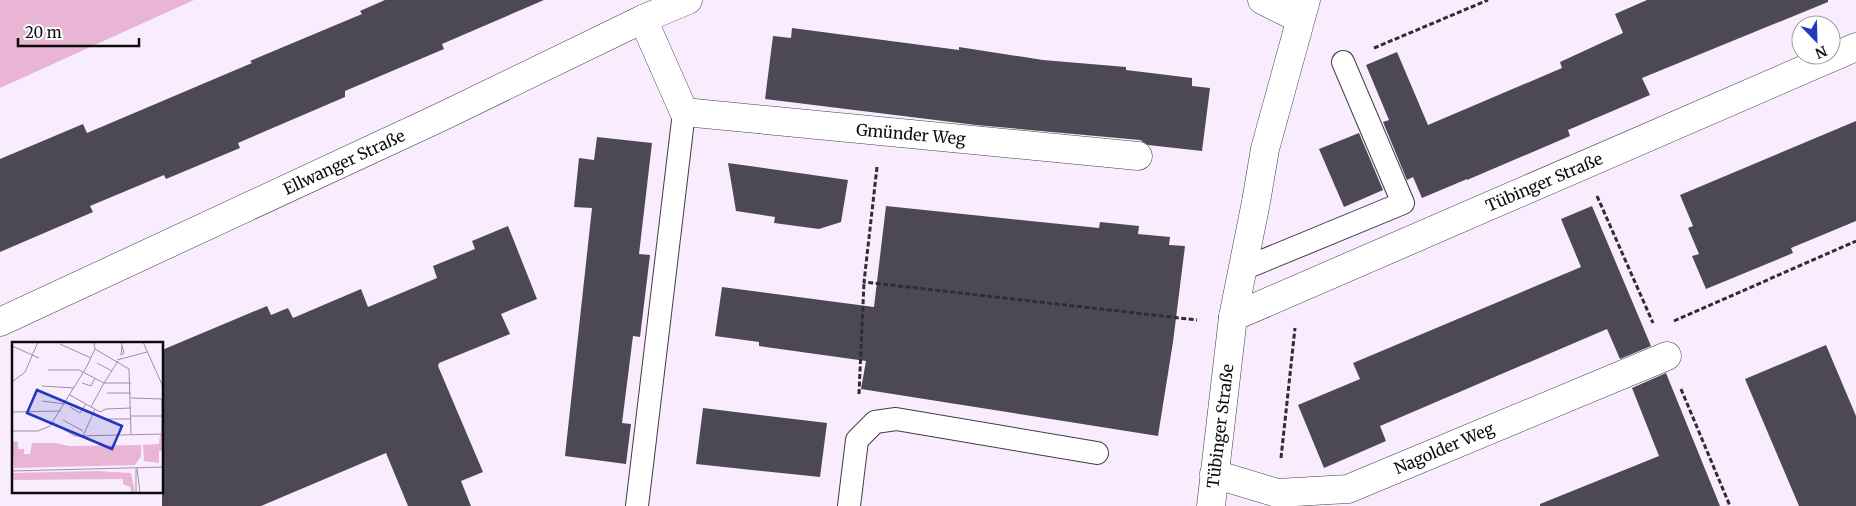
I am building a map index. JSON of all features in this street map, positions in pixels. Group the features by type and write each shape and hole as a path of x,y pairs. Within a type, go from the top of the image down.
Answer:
{"street":[{"name":"Ellwanger Straße","path":"0,322 441,117 643,19 688,0"},
{"path":"1262,0 1303,9"},
{"name":"Tübinger Straße","path":"1211,506 1233,321 1265,149 1288,70 1303,9"},
{"path":"643,19 684,112"},
{"name":"Tübinger Straße","path":"1233,321 1299,288 1856,47"},
{"name":"Gmünder Weg","path":"684,112 1138,156"},
{"name":"Nagolder Weg","path":"1214,474 1277,493 1348,489 1667,356"}],"lane":[{"path":"1243,269 1403,204 1343,62"},
{"path":"637,506 684,112"},
{"path":"849,506 857,440 875,422 896,420 1097,453"}],"path":[{"path":"1343,62 1488,0"},
{"path":"857,440 864,282 880,131"},
{"path":"1674,321 1856,241"},
{"path":"864,282 1233,321"},
{"path":"1277,493 1299,288"}],"shaded area":[{"path":"0,0 194,0 0,88"}],"building":[{"path":"385,0 544,0 442,44 444,49 345,91 345,97 238,143 240,148 166,179 164,175 90,206 93,212 0,252 0,159 83,124 87,133 362,14 360,11"},
{"path":"1647,0 1828,0 1828,2 1796,15 1791,15 1791,17 1642,78 1650,95 1568,130 1570,136 1422,198 1413,177 1407,180 1383,122 1389,120 1366,65 1397,52 1428,125 1562,68 1560,62 1623,33 1615,14"},
{"path":"792,28 959,50 959,47 1043,60 1126,67 1126,70 1192,78 1192,86 1210,88 1202,151 1148,145 1140,140 976,125 765,99 773,36 791,38"},
{"path":"1856,121 1856,221 1791,248 1793,253 1706,289 1692,256 1699,254 1688,228 1693,226 1680,195"},
{"path":"1359,133 1383,190 1344,207 1319,149"},
{"path":"597,137 652,143 639,254 650,255 640,337 633,336 622,423 631,424 626,464 565,456 592,208 574,207 579,158 594,160"},
{"path":"728,163 848,180 841,222 819,229 774,223 775,217 736,211"},
{"path":"886,206 1099,228 1100,222 1139,226 1138,234 1170,237 1169,245 1185,246 1173,342 1158,436 861,389 866,361 759,346 759,342 715,336 722,287 874,307"},
{"path":"1592,206 1651,346 1620,359 1607,329 1380,426 1386,441 1324,468 1298,405 1360,379 1353,363 1581,267 1561,219"},
{"path":"508,226 537,299 501,314 510,334 439,363 438,366 483,472 461,481 471,506 408,506 386,453 261,506 162,506 162,494 164,494 164,349 267,306 271,315 288,308 293,318 361,289 368,307 437,278 433,266 475,249 472,241"},
{"path":"1826,345 1856,416 1856,506 1799,506 1745,379"},
{"path":"1666,373 1720,506 1540,506 1540,504 1659,456 1632,388"},
{"path":"703,408 827,423 820,477 696,464"}]}
